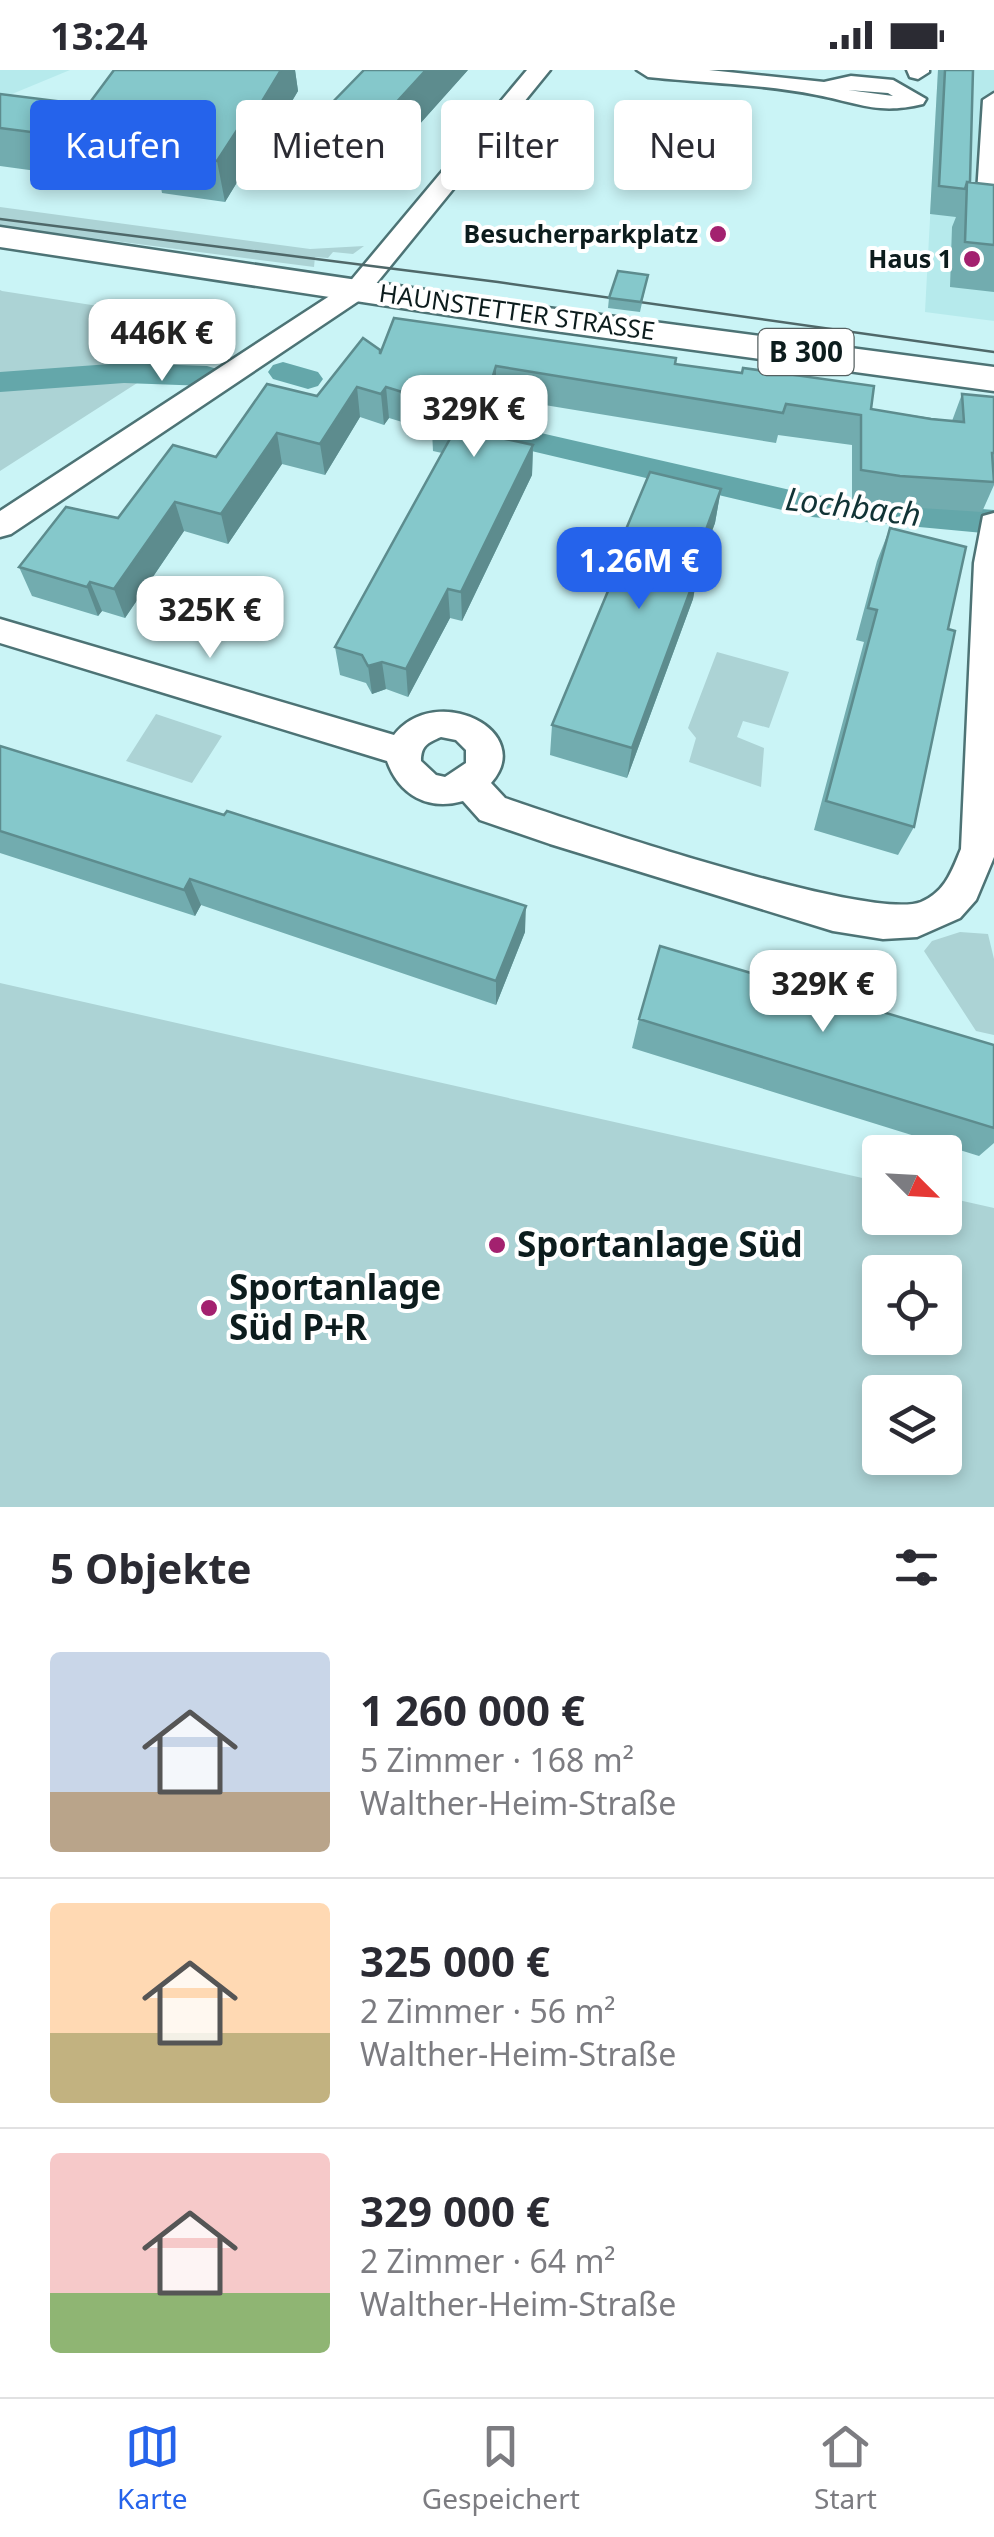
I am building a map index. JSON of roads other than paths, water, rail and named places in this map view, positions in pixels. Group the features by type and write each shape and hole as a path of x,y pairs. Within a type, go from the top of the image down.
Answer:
{"main road":[{"name":"HAUNSTETTER STRASSE","path":"0,239 994,379"}],"street":[{"path":"0,526 357,290 539,70"},
{"path":"648,70 824,89"},
{"path":"994,100 988,209 994,210"},
{"path":"469,784 493,809 818,910 880,924 929,917 960,893 979,849 994,526"},
{"path":"0,630 403,752"},
{"path":"454,723 476,735 486,757 483,769 469,784 442,792 416,784 402,764 403,752 415,732 426,726 454,723"}],"waterway":[{"name":"Lochbach","path":"283,372 308,379"},
{"name":"Lochbach","path":"0,382 124,373 207,376"},
{"name":"Lochbach","path":"479,429 812,506 994,522"}],"tram line":[{"path":"0,219 498,282 994,352"}],"place":[{"name":"Besucherparkplatz","path":"718,234"},
{"name":"Haus 1","path":"972,259"},
{"name":"Sportanlage Süd","path":"497,1245"},
{"name":"Sportanlage Süd P+R","path":"209,1308"}]}
